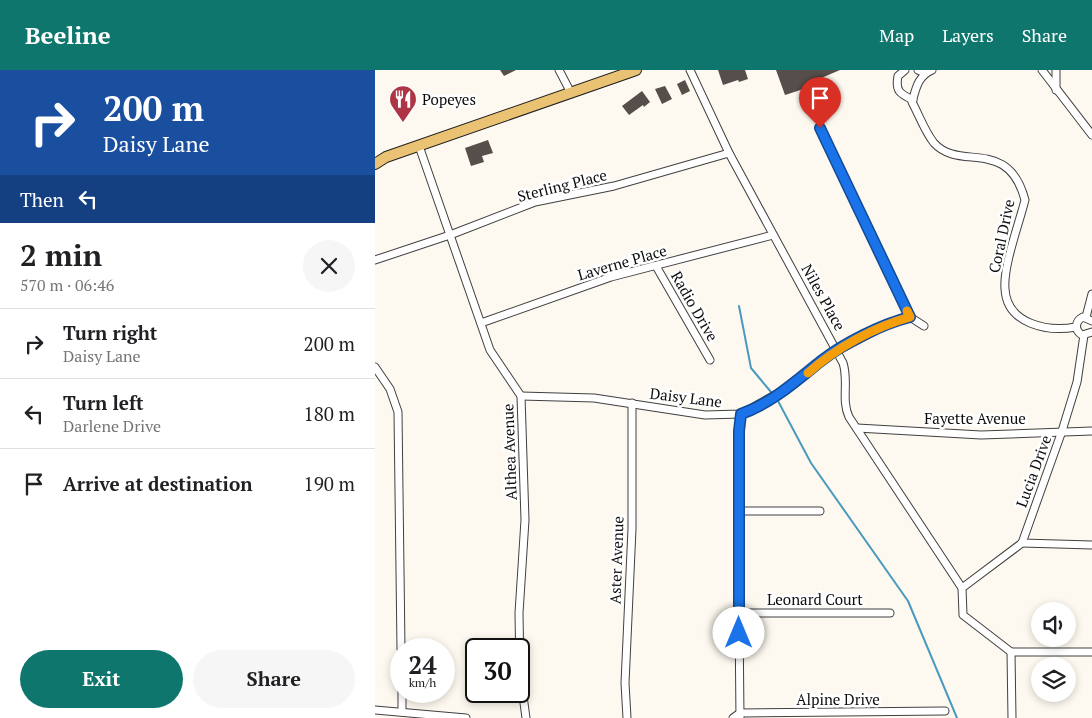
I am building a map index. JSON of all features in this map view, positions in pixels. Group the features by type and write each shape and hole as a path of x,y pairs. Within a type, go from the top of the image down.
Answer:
{"main road":[{"path":"375,164 386,157 636,70"},
{"path":"375,157 386,157"}],"street":[{"path":"559,70 571,93"},
{"name":"Niles Place","path":"690,70 729,153 837,350 846,372 846,410 962,588"},
{"name":"Coral Drive","path":"905,70 898,76 897,89 900,95 913,100 935,143 950,152 993,160 1012,171 1022,187 1025,200 1005,275 1005,290 1013,311 1032,325 1059,330 1076,327"},
{"path":"1042,70 1092,135"},
{"path":"1056,70 1056,90"},
{"path":"913,100 917,84 925,71"},
{"path":"820,128 910,317 924,326"},
{"name":"Althea Avenue","path":"419,146 490,350 521,396 525,520 519,612 520,673 526,718"},
{"name":"Sterling Place","path":"375,260 450,235 535,202 614,186 729,153"},
{"name":"Laverne Place","path":"481,323 597,282 773,235"},
{"name":"Radio Drive","path":"656,266 710,360"},
{"path":"1092,294 1089,319 1078,321 1076,327 1083,335 1092,332"},
{"name":"Daisy Lane","path":"521,396 594,398 705,415 741,414 791,386 821,360 837,350 892,322 910,317"},
{"name":"Lucia Drive","path":"1022,543 1062,431 1077,382 1083,335"},
{"path":"375,367 390,389 398,412 401,638"},
{"name":"Aster Avenue","path":"627,718 625,683 632,529 632,403"},
{"path":"738,716 738,511 741,414"},
{"name":"Fayette Avenue","path":"857,428 981,435 1092,431"},
{"path":"738,511 820,511"},
{"path":"1092,545 1022,543 962,588 963,615 1011,652 1092,652"},
{"name":"Leonard Court","path":"739,613 890,613"},
{"path":"1011,652 1012,718"},
{"path":"402,703 402,712"},
{"path":"375,710 466,718"},
{"name":"Alpine Drive","path":"738,716 945,712"}],"building":[{"path":"500,70 516,70 504,76"},
{"path":"718,70 745,70 748,79 723,85"},
{"path":"776,70 840,70 812,82 813,86 785,95"},
{"path":"685,80 690,91 682,95 677,84"},
{"path":"665,86 672,99 662,104 655,89"},
{"path":"642,91 650,102 629,115 622,106"},
{"path":"488,140 493,153 482,156 484,162 471,166 465,148"}],"waterway":[{"path":"739,306 751,368 771,392"},
{"path":"778,401 811,463 908,601 957,718"}],"slow traffic":[{"path":"808,373 821,360 837,350 892,322 910,317 907,311"}],"place":[{"name":"Popeyes","path":"403,123"}],"route":[{"path":"739,633 738,511 741,414 750,411 791,386 821,360 837,350 892,322 910,317 820,128"}]}
